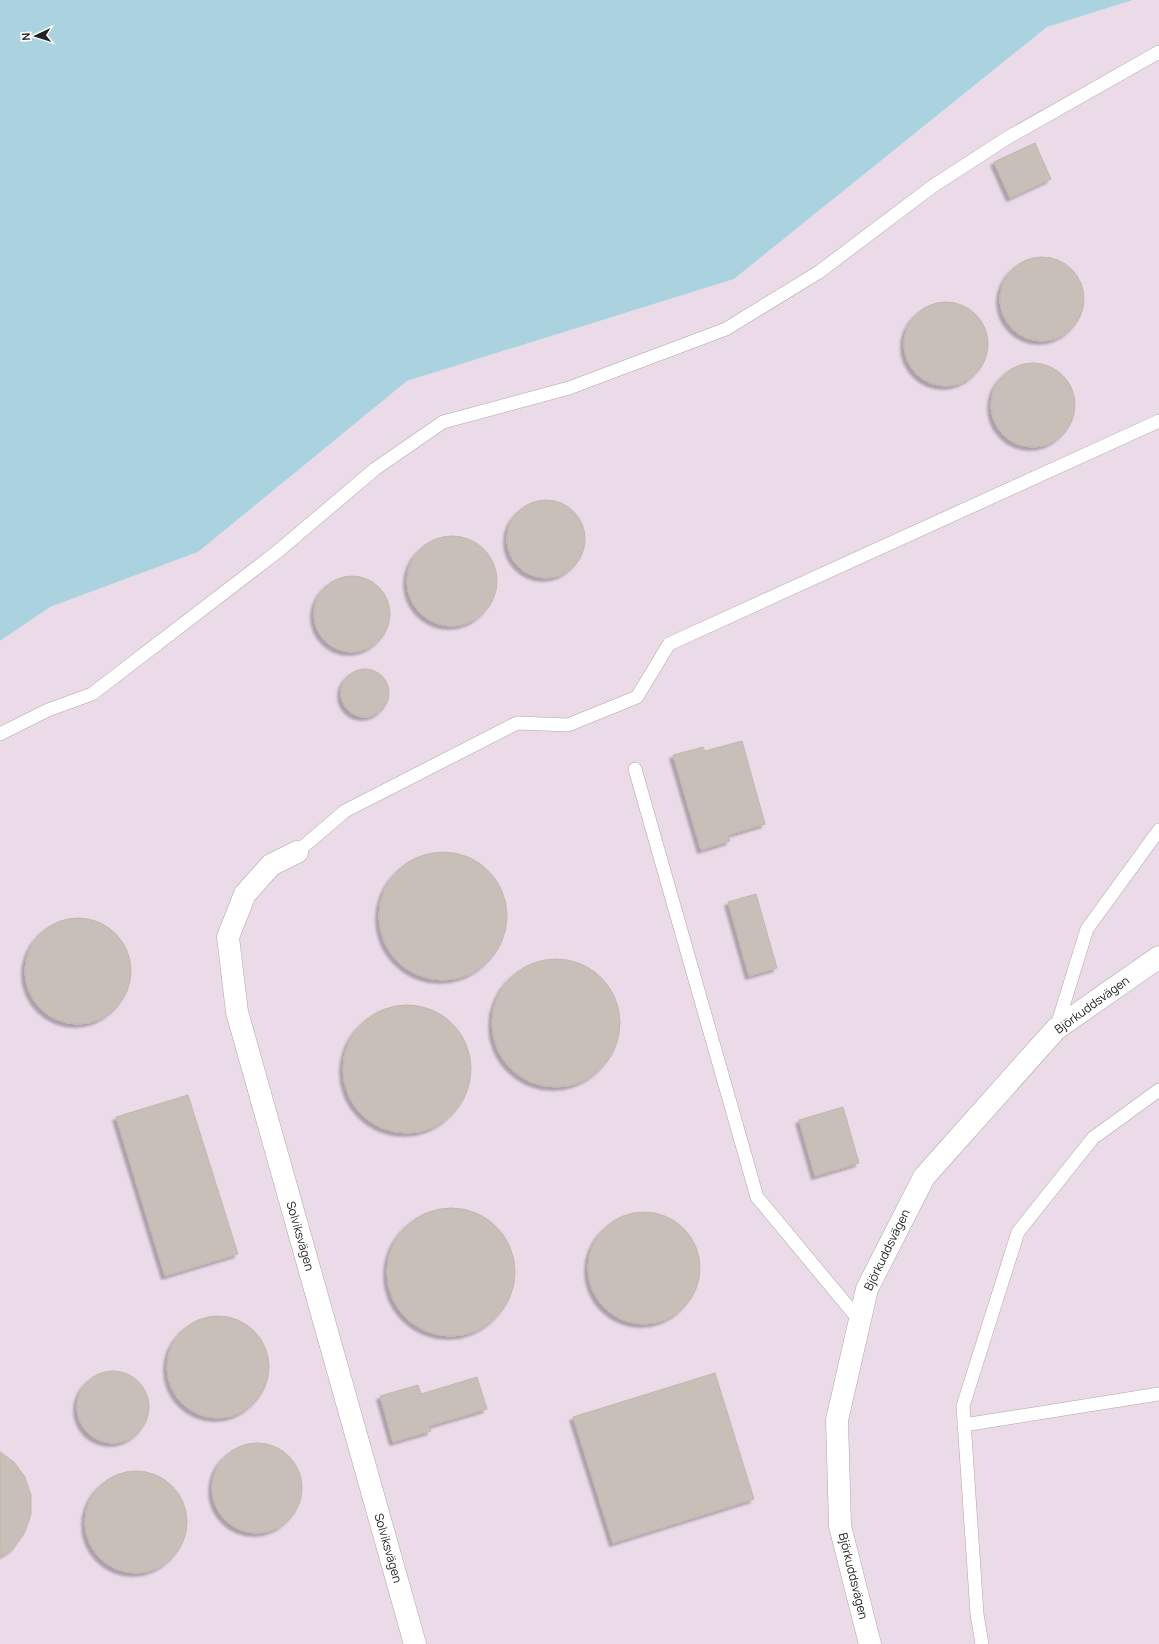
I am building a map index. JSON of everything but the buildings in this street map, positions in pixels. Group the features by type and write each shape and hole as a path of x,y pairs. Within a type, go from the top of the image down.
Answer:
{"street":[{"name":"Solviksvägen","path":"297,852 271,866 245,894 228,937 238,1012 415,1644"},
{"name":"Björkuddsvägen","path":"870,1644 840,1526 837,1420 866,1289 924,1178 1056,1029 1159,958"}],"lane":[{"path":"0,734 48,710 92,694 277,552 375,469 443,422 569,388 726,329 819,272 933,186 1007,138 1159,52"},
{"path":"297,852 345,811 517,723 568,725 637,697 669,644 1159,421"},
{"path":"635,769 756,1197 860,1321"},
{"path":"1056,1029 1087,929 1159,830"},
{"path":"982,1644 977,1614 963,1406 1018,1232 1092,1138 1159,1090"},
{"path":"964,1425 1159,1394"}],"shaded area":[{"path":"1133,0 1159,0 1159,1644 0,1644 0,641 50,607 198,552 407,381 734,279 1047,27"}],"water":[{"path":"0,0 1133,0 1047,27 734,279 407,381 198,552 50,607 0,641"}]}
